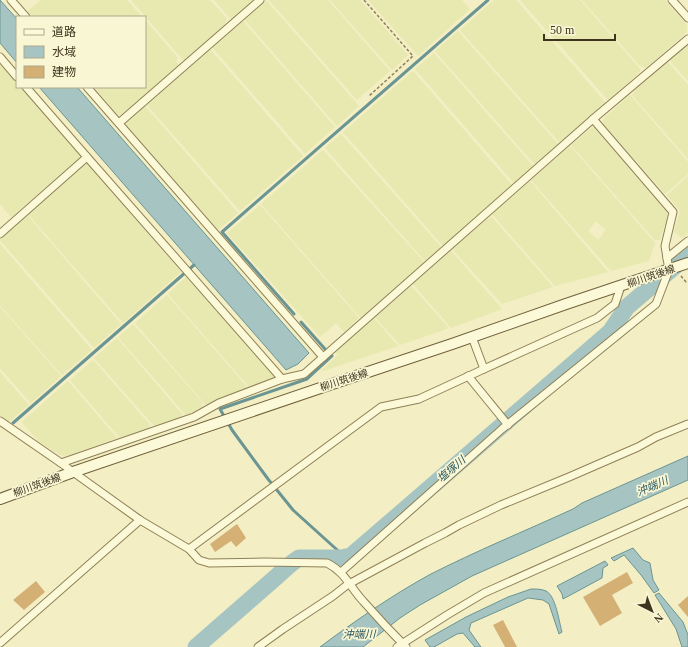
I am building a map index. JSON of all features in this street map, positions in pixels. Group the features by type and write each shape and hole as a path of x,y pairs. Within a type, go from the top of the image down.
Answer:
{"main road":[{"name":"柳川筑後線","path":"0,498 688,263"}],"street":[{"path":"11,0 25,16"},
{"path":"119,123 260,0"},
{"path":"672,0 688,18"},
{"path":"61,462 194,417 218,403 282,379 304,374 593,119 688,39"},
{"path":"0,57 16,75"},
{"path":"27,88 282,379"},
{"path":"88,88 323,357"},
{"path":"341,572 508,425 656,304 669,270 665,246 673,212 593,119"},
{"path":"0,234 87,158"},
{"path":"667,258 688,241"},
{"path":"189,550 381,407 419,399 597,318 615,304 621,286"},
{"path":"472,337 484,369"},
{"path":"468,376 508,425"},
{"path":"0,421 61,462 140,520 189,550 198,560 209,563 327,562 341,572 362,600 395,636 402,646 447,615 484,594 688,502"},
{"path":"258,647 350,584 459,525 494,508 569,477 688,424"},
{"path":"0,643 140,520"}],"path":[{"path":"364,0 413,56 369,96"}],"green space":[{"path":"41,0 127,0 141,16 32,16 28,11"},
{"path":"131,0 210,0 227,19 224,26 184,61"},
{"path":"214,0 253,0 231,19"},
{"path":"266,0 359,106 337,126 244,19"},
{"path":"269,0 328,0 390,71 357,100"},
{"path":"330,0 360,0 408,55 392,70"},
{"path":"368,0 462,0 470,9 418,56"},
{"path":"494,0 516,0 606,103 560,143 460,30"},
{"path":"520,0 580,0 640,69 640,72 608,100"},
{"path":"582,0 665,0 687,25 686,33 646,68 640,66"},
{"path":"242,20 335,127 305,154 212,47"},
{"path":"146,21 178,58 176,61 179,65 123,113 119,115 95,88 146,88"},
{"path":"458,31 558,144 535,165 435,51"},
{"path":"688,44 688,81 670,61"},
{"path":"210,49 303,156 240,211 147,105"},
{"path":"434,53 533,166 514,183 415,69"},
{"path":"668,62 688,85 688,159 632,95 635,92 634,91"},
{"path":"0,64 16,83 16,88 21,88 81,157 11,217 0,204"},
{"path":"413,71 512,185 443,246 343,132"},
{"path":"630,95 688,162 688,174 665,194 603,124 604,118"},
{"path":"145,106 238,213 218,230 125,124"},
{"path":"593,127 667,213 660,240 655,240 571,145"},
{"path":"341,134 441,247 425,261 325,148"},
{"path":"570,146 655,243 649,261 611,271 531,180","holes":["596,221 606,230 598,240 588,231"]},
{"path":"323,150 424,262 361,318 261,204"},
{"path":"86,163 181,272 123,323 28,214"},
{"path":"688,176 688,233 682,238 674,232 680,211 667,195"},
{"path":"530,181 608,272 555,286 492,214"},
{"path":"260,205 359,318 344,332 336,323 320,337 227,233"},
{"path":"27,215 121,324 94,348 0,240 0,238"},
{"path":"491,216 553,287 502,304 452,249"},
{"path":"0,244 92,350 62,375 0,305"},
{"path":"451,251 502,309 451,328 413,284"},
{"path":"186,277 274,377 274,379 250,388 168,294"},
{"path":"411,286 448,327 447,329 400,345 375,317"},
{"path":"167,295 248,388 206,405 135,323"},
{"path":"0,307 61,376 31,403 0,368"},
{"path":"374,318 398,346 323,371 322,370 338,355 335,352"},
{"path":"133,324 203,403 201,406 202,407 186,415 118,337"},
{"path":"117,338 182,414 180,418 155,427 94,358"},
{"path":"93,360 150,425 150,428 120,438 70,380"},
{"path":"0,372 29,405 9,422 0,416"},
{"path":"68,381 117,438 67,456 60,455 39,442 22,422"}],"water":[{"path":"0,0 16,18 16,62 0,43"},
{"path":"40,88 78,88 309,353 298,364 286,370"},
{"name":"沖端川","path":"688,456 688,480 472,576 400,618 363,647 320,647 373,609 429,575 573,509 582,503"},
{"path":"633,548 643,560 650,563 653,580 659,590 654,593 624,555 614,561 611,558"},
{"path":"605,561 608,565 603,568 602,578 563,599 557,586"},
{"path":"531,589 546,591 552,598 562,632 559,634 549,604 543,600 528,598 471,623 469,630 481,647 475,647 463,633 457,634 434,647 430,647 425,640 466,617 508,597"},
{"path":"659,593 683,622 688,635 688,647 682,647 676,629 655,595"}],"building":[{"path":"237,524 246,538 236,547 231,541 215,552 210,544"},
{"path":"627,572 633,583 612,595 622,613 600,626 583,597"},
{"path":"36,581 45,592 24,610 13,600"},
{"path":"688,596 688,617 678,605"},
{"path":"503,620 517,647 505,647 493,625"}],"waterway":[{"path":"294,314 222,232 488,0"},
{"name":"塩塚川","path":"196,647 299,558 341,558 351,556 610,332 627,307 688,255"},
{"path":"13,423 194,265"},
{"path":"301,322 325,349"},
{"path":"332,356 307,379 220,409 232,430 293,510 345,557"}]}
